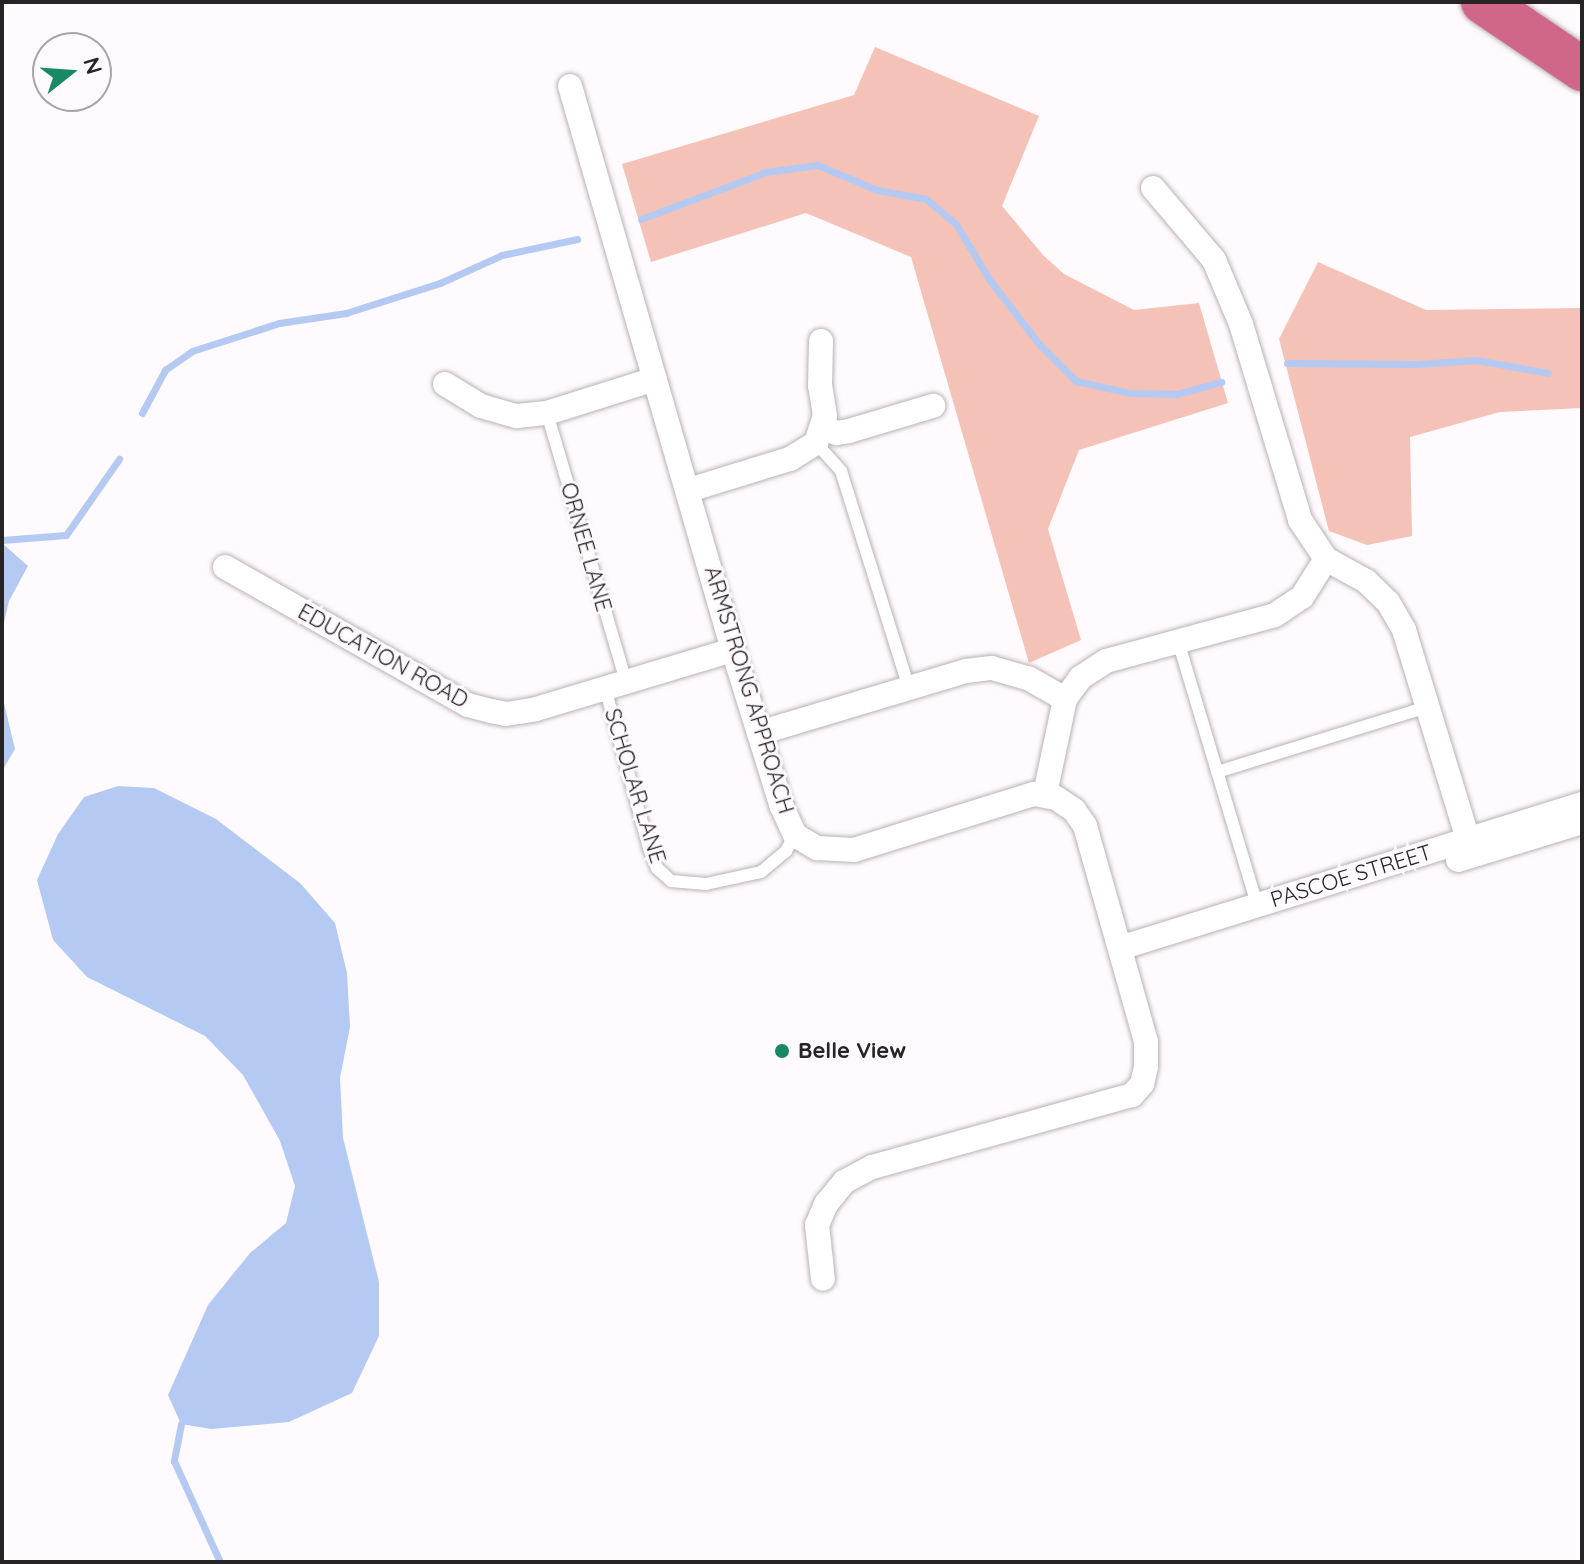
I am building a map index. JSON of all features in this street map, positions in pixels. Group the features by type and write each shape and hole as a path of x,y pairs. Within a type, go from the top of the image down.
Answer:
{"highway":[{"path":"1483,2 1582,69"}],"street":[{"name":"ARMSTRONG APPROACH","path":"570,86 733,650 782,807 795,835 817,848 854,850 1034,794 1045,794"},
{"path":"1153,188 1214,260 1241,324 1300,520 1326,559 1366,581 1388,602 1404,630 1471,847"},
{"path":"819,436 821,341"},
{"path":"445,384 481,406 517,416 547,413 655,379"},
{"path":"689,490 790,459 819,436 849,431 933,406"},
{"path":"823,1279 817,1225 826,1204 844,1182 872,1167 1132,1095 1142,1084 1146,1042 1085,826 1074,810 1045,794 1065,699 1080,678 1106,661 1275,615 1302,597 1326,559"},
{"name":"EDUCATION ROAD","path":"225,567 468,705 506,714 522,712 733,650"},
{"path":"759,733 966,671 992,668 1028,678 1065,699"},
{"name":"PASCOE STREET","path":"1122,954 1471,847 1582,804"},
{"name":"PASCOE STREET","path":"1122,954 1257,905 1471,847 1582,822"}],"lane":[{"name":"ORNEE LANE","path":"547,413 615,685"},
{"path":"819,436 841,471 909,688"},
{"path":"1178,641 1257,905"},
{"name":"SCHOLAR LANE","path":"615,685 649,848 657,868 671,881 706,884 761,872 786,851 795,835"},
{"path":"1217,772 1427,707"}],"shaded area":[{"path":"875,47 1039,116 1002,206 1043,255 1064,274 1134,310 1199,303 1228,403 1079,450 1048,529 1081,640 1029,663 911,257 806,213 651,262 622,164 854,95"},
{"path":"1318,262 1426,310 1582,308 1582,408 1500,412 1410,437 1412,536 1367,545 1329,531 1279,339"}],"water":[{"path":"2,543 28,566 9,601 2,631"},
{"path":"2,695 15,749 2,771"},
{"path":"118,786 154,788 216,819 300,883 335,923 347,973 350,1027 340,1078 343,1138 379,1282 379,1336 352,1393 289,1422 211,1429 181,1424 168,1395 208,1305 250,1253 286,1223 295,1186 280,1141 243,1075 205,1036 87,977 53,940 37,880 58,834 84,797"}],"waterway":[{"path":"641,219 766,172 818,165 877,190 926,199 956,224 989,279 1039,344 1076,381 1130,393 1177,394 1221,382"},
{"path":"142,413 165,370 192,351 279,323 346,313 440,283 502,255 577,239"},
{"path":"1287,363 1418,364 1476,360 1548,373"},
{"path":"2,540 66,535 119,459"},
{"path":"181,1424 174,1461 220,1562"}],"place":[{"name":"Belle View","path":"782,1051"}]}
